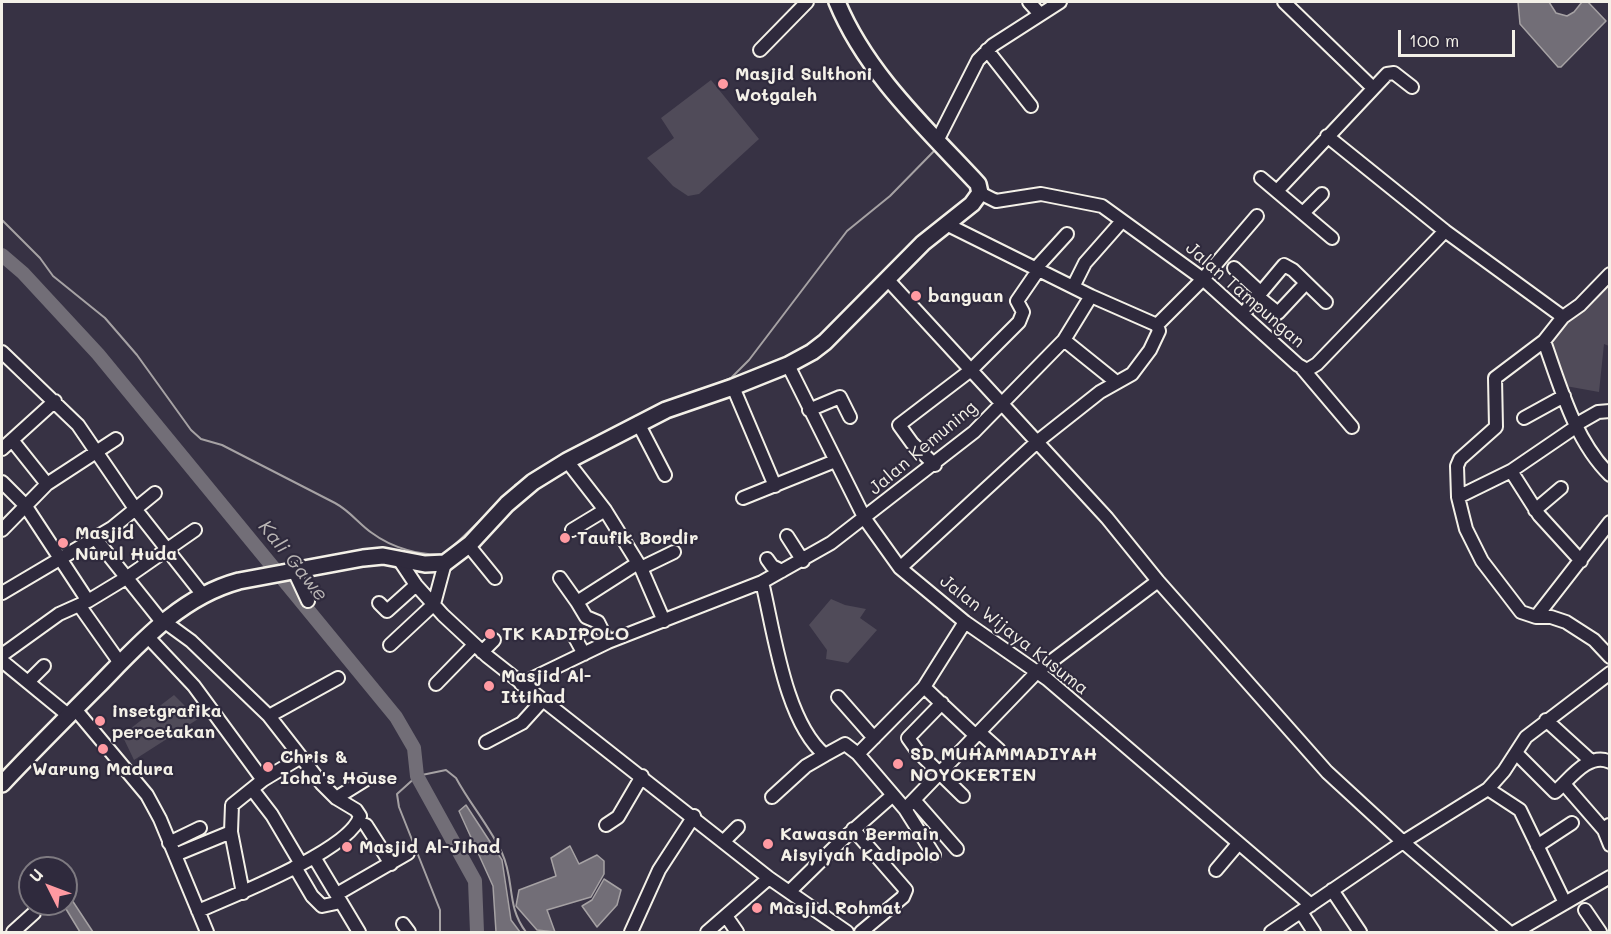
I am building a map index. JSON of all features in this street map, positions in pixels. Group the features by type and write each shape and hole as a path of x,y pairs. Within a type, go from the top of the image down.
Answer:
{"main road":[{"path":"2,784 147,636 163,621 203,595 220,586 239,581 363,558 383,556 432,565 445,563 469,546 507,504 533,482 567,461 666,410 788,365 823,344 923,243 972,204 980,193 978,184 940,144 861,50 837,2"}],"street":[{"path":"760,50 807,2"},
{"path":"1029,2 1039,13"},
{"path":"940,144 974,67 989,52 1039,13 1060,2"},
{"path":"1284,2 1373,88"},
{"path":"989,52 1031,106"},
{"path":"1277,191 1387,74 1394,73 1412,87"},
{"path":"1327,136 1445,231 1563,317"},
{"path":"1261,178 1332,238"},
{"name":"Jalan Tampungan","path":"980,193 996,201 1030,193 1082,200 1102,206 1203,279 1302,368 1311,369 1445,231"},
{"path":"1303,213 1322,194"},
{"path":"900,568 1038,441 1115,381 1128,377 1136,370 1157,338 1157,326 1203,279 1257,216"},
{"path":"1072,287 1085,263 1122,221"},
{"path":"946,224 1072,287 1157,326"},
{"path":"935,465 912,443 899,425 971,370 1023,317 1017,301 1037,269 1067,234"},
{"path":"1243,314 1284,265 1326,302"},
{"path":"1234,268 1278,313 1306,283"},
{"path":"1610,274 1580,305 1563,317 1544,341 1495,378 1496,427 1460,459 1457,473 1458,497 1466,529 1482,561 1521,612 1536,617 1551,617 1574,626 1594,640 1610,657"},
{"path":"888,280 1107,518 1158,581 1327,772 1403,842 1509,933"},
{"name":"Jalan Kemuning","path":"521,684 608,642 762,582 803,561 865,519 935,465 1003,404 1064,340 1091,296"},
{"path":"1064,340 1115,381"},
{"path":"1544,341 1564,396 1594,460 1610,476"},
{"path":"2,353 78,425 135,510 168,548 203,595"},
{"name":"Jalan Wijaya Kusuma","path":"788,365 865,519 900,568 965,622 1037,672 1238,844 1306,908 1314,933"},
{"path":"1302,368 1352,427"},
{"path":"733,387 775,486"},
{"path":"1524,418 1564,396"},
{"path":"809,410 840,397 850,417"},
{"path":"2,449 55,401"},
{"path":"1458,497 1511,471 1598,412 1610,411"},
{"path":"638,423 665,475"},
{"path":"2,530 47,484 116,439"},
{"path":"12,440 47,484"},
{"path":"567,461 605,510 640,566 664,621"},
{"path":"743,498 834,461"},
{"path":"1511,471 1535,510 1581,561"},
{"path":"2,482 25,505 59,557 83,603 120,663"},
{"path":"1535,510 1561,488"},
{"path":"2,593 59,557 95,538 155,493"},
{"path":"572,530 605,510"},
{"path":"2,655 59,614 126,578 195,530"},
{"path":"1536,617 1607,530"},
{"path":"787,536 803,561"},
{"path":"95,538 163,621 191,641 269,716 336,798 356,810 360,816 358,825 314,857 198,911"},
{"path":"469,546 495,578"},
{"path":"577,602 640,566 674,552"},
{"path":"398,558 416,585 478,649 542,701 694,816 769,878 847,933"},
{"path":"767,559 772,567 782,571"},
{"path":"390,645 434,604 445,563"},
{"path":"292,572 308,602"},
{"path":"560,578 590,620 598,622 608,642"},
{"path":"905,809 1037,672 1158,581"},
{"path":"762,582 787,688 806,729 825,755"},
{"path":"379,603 387,611 416,585"},
{"path":"858,754 924,687 965,622"},
{"path":"573,634 584,654"},
{"path":"147,636 194,686 263,780"},
{"path":"436,684 478,649 494,640"},
{"path":"2,661 71,712 138,781 160,819 207,933"},
{"path":"28,682 44,666"},
{"path":"1270,933 1403,842 1488,789 1504,771 1526,737 1610,673"},
{"path":"269,716 338,678"},
{"path":"924,687 977,734 999,750"},
{"path":"838,697 874,738"},
{"path":"486,742 522,723 542,701"},
{"path":"942,704 908,738 939,774 963,796"},
{"path":"1546,720 1591,761"},
{"path":"772,797 806,766 845,744 858,754 905,809 934,855"},
{"path":"1516,753 1555,792 1591,761 1600,759 1610,762"},
{"path":"243,892 231,832 232,805 263,780 301,757"},
{"path":"606,825 618,817 642,776"},
{"path":"336,798 365,780"},
{"path":"1564,784 1607,827 1610,845"},
{"path":"252,789 272,815 312,896 322,906 339,898 408,853"},
{"path":"1488,789 1520,810 1565,903"},
{"path":"789,892 853,829 893,795"},
{"path":"914,800 957,849"},
{"path":"631,933 658,870 694,816"},
{"path":"1537,846 1572,824"},
{"path":"366,825 391,864"},
{"path":"724,841 738,827"},
{"path":"172,849 200,828"},
{"path":"853,829 906,890 903,897 883,906 861,933"},
{"path":"172,849 231,832"},
{"path":"1216,870 1238,844"},
{"path":"314,857 359,933"},
{"path":"1515,933 1610,877"},
{"path":"706,933 769,878"},
{"path":"1332,890 1360,933"},
{"path":"1585,910 1600,933"},
{"path":"13,933 31,916"},
{"path":"726,916 737,933"}],"shaded area":[{"path":"1518,2 1549,2 1556,13 1567,16 1574,12 1582,2 1588,2 1606,21 1561,67 1558,67 1520,24"},
{"path":"711,80 759,139 699,194 688,196 673,186 647,158 674,138 661,118"},
{"path":"1601,283 1609,287 1609,346 1604,344 1599,392 1560,385 1545,344"},
{"path":"831,599 845,605 866,609 860,618 877,630 848,663 826,659 827,650 809,625"},
{"path":"174,695 198,719 134,760 122,735"},
{"path":"466,805 502,860 511,920 520,932 496,932 493,886 459,811"},
{"path":"570,846 579,864 597,855 604,861 604,874 591,897 547,910 555,932 537,930 516,906 519,890 556,876 551,858"},
{"path":"604,879 621,890 617,905 597,927 582,906 592,900"},
{"path":"78,909 93,932 80,932 70,916 78,916"}],"waterway":[{"path":"950,128 955,117"},
{"path":"710,387 731,378 749,360 847,231 890,196 937,148"},
{"path":"2,220 40,258 53,276 105,318 137,355 191,430 201,439 222,445 335,503 380,538 407,550 426,554 445,554 489,512"},
{"name":"Kali Gawe","path":"2,255 23,273 98,354 396,717 414,748 417,776 475,881 477,932"},
{"path":"515,485 563,454 662,404"},
{"path":"440,932 440,910 399,807 397,794 417,776 446,770 456,778 502,853 516,913 526,932"}],"place":[{"name":"Masjid Sulthoni Wotgaleh","path":"723,84"},
{"name":"banguan","path":"916,296"},
{"name":"Taufik Bordir","path":"565,538"},
{"name":"Masjid Nurul Huda","path":"63,543"},
{"name":"TK KADIPOLO","path":"490,634"},
{"name":"Masjid Al- Ittihad","path":"489,686"},
{"name":"insetgrafika percetakan","path":"100,721"},
{"name":"Warung Madura","path":"103,749"},
{"name":"SD MUHAMMADIYAH NOYOKERTEN","path":"898,764"},
{"name":"Chris & Icha's House","path":"268,767"},
{"name":"Kawasan Bermain Aisyiyah Kadipolo","path":"768,844"},
{"name":"Masjid Al-Jihad","path":"347,847"},
{"name":"Masjid Rohmat","path":"757,908"}]}
